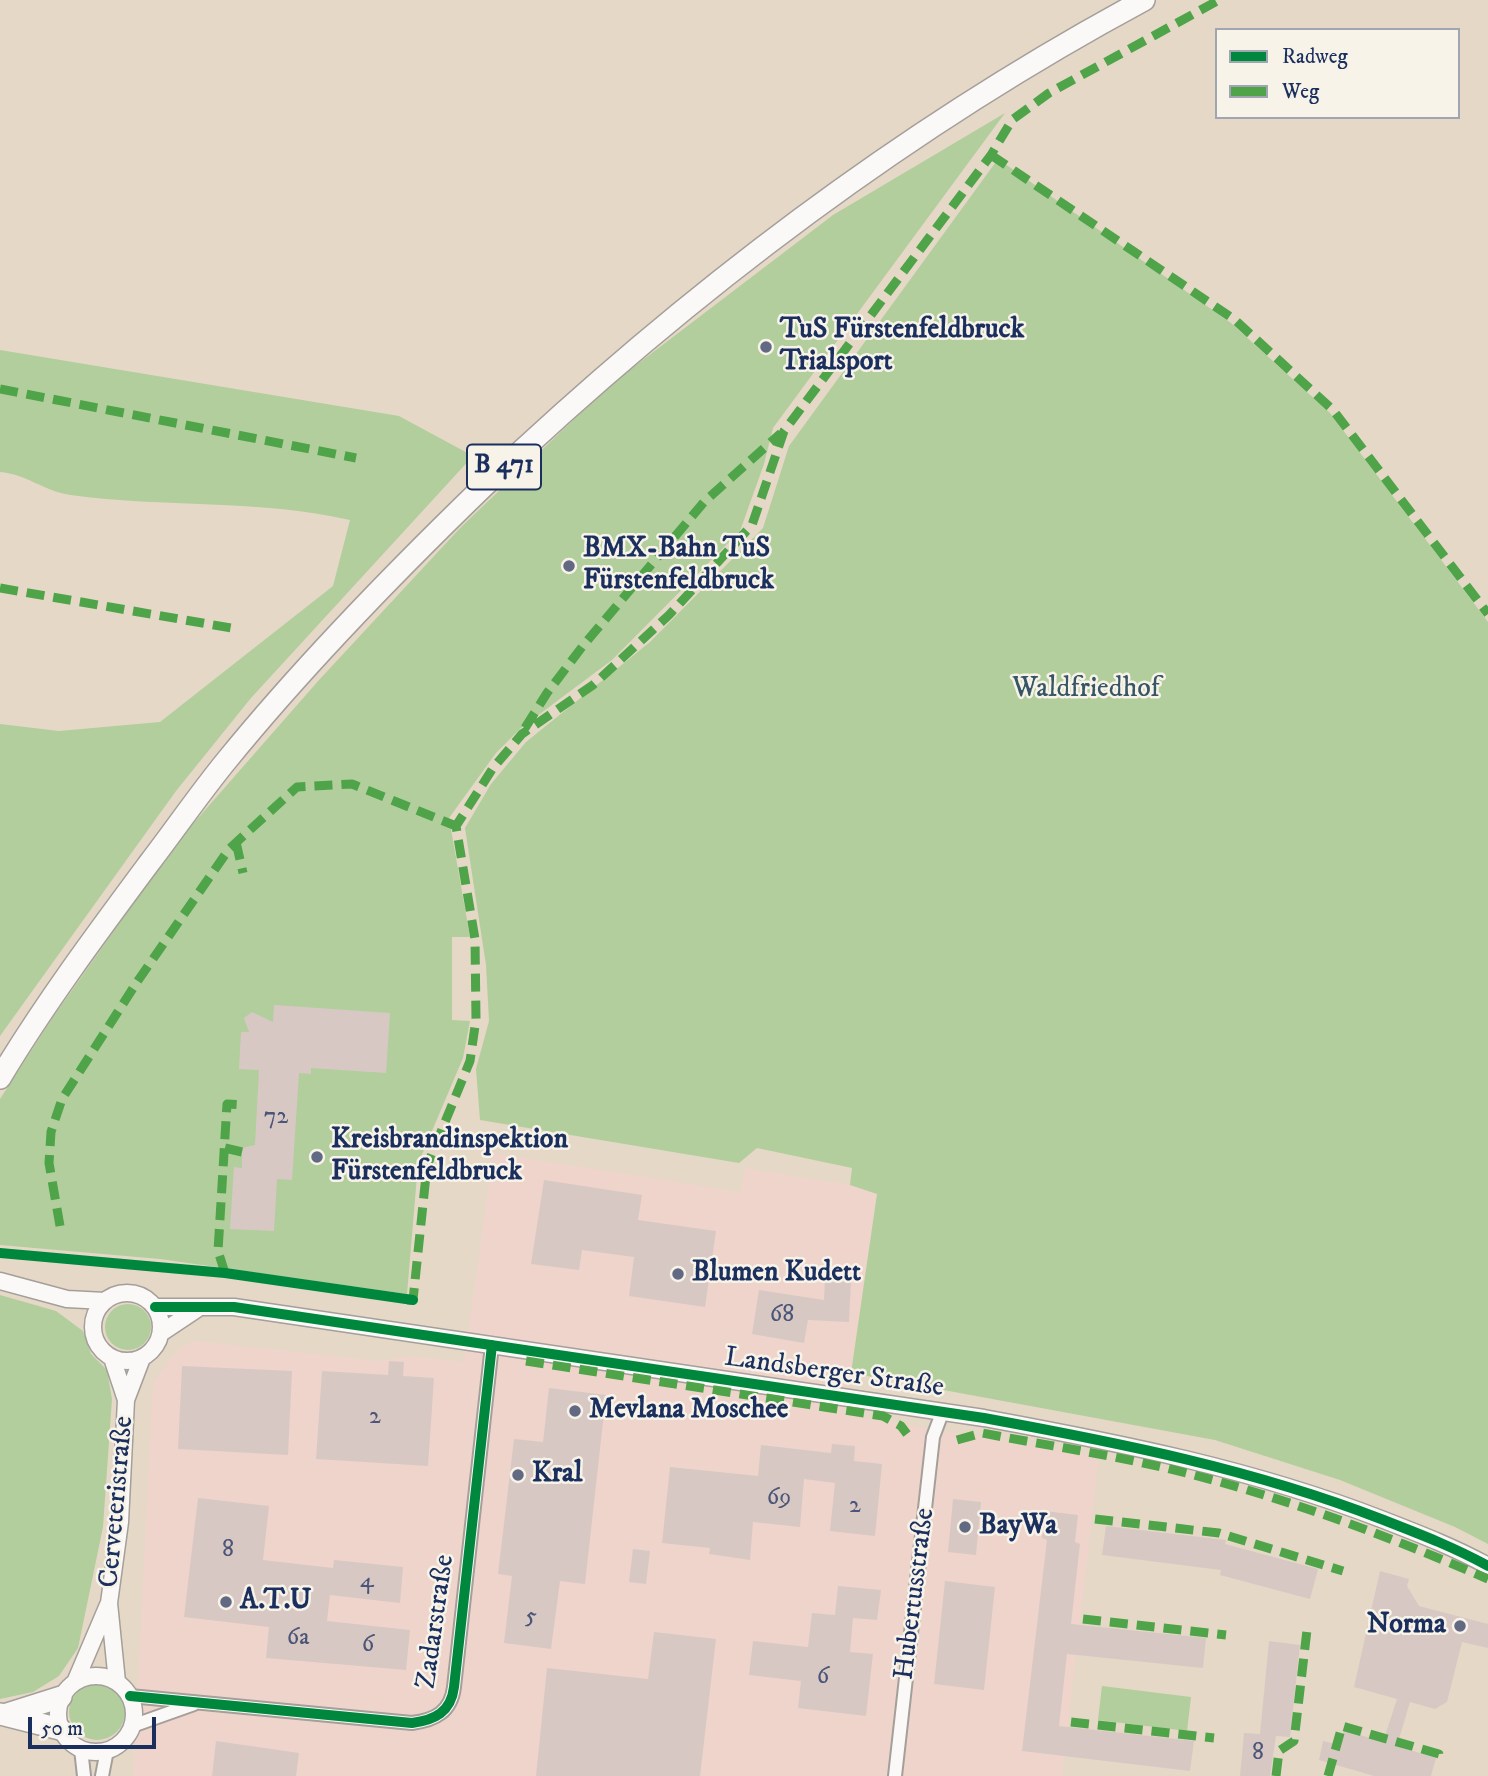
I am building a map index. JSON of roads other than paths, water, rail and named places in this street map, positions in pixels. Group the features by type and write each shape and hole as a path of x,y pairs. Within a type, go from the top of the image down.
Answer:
{"highway":[{"name":"B 471","path":"0,1078 114,911 227,760 337,634 439,530 576,399 714,283 818,205 1038,60 1144,0"},
{"path":"2,1714 61,1697"},
{"path":"2,1714 60,1729"}],"street":[{"path":"0,1282 67,1299 104,1301 124,1293 136,1294 155,1307 159,1315 161,1333 155,1347 142,1358 127,1362 112,1358 98,1345 92,1325 67,1299"},
{"path":"92,1325 104,1301"},
{"name":"Landsberger Straße","path":"155,1307 234,1307 942,1413 1104,1440 1268,1479 1424,1536 1488,1566"},
{"path":"161,1333 197,1309"},
{"name":"Zadarstraße","path":"130,1696 282,1708 412,1723 426,1721 444,1712 454,1687 492,1345"},
{"name":"Cerveteristraße","path":"112,1358 126,1400"},
{"name":"Cerveteristraße","path":"117,1682 109,1603 120,1522 126,1400 142,1358"},
{"name":"Hubertusstraße","path":"895,1776 933,1437 942,1413"},
{"name":"Cerveteristraße","path":"61,1697 76,1680 109,1603"},
{"path":"76,1680 98,1675 117,1682 130,1696 134,1707 132,1726 121,1743 107,1750 81,1749"},
{"path":"61,1697 58,1707 60,1729 81,1749 84,1776"},
{"name":"Zadarstraße","path":"132,1726 198,1703"},
{"path":"102,1776 107,1750"}],"place":[{"name":"TuS Fürstenfeldbruck Trialsport","path":"766,347"},
{"name":"BMX-Bahn TuS Fürstenfeldbruck","path":"569,566"},
{"name":"Kreisbrandinspektion Fürstenfeldbruck","path":"317,1157"},
{"name":"Blumen Kudett","path":"678,1274"},
{"name":"Mevlana Moschee","path":"575,1411"},
{"name":"Kral","path":"518,1475"},
{"name":"BayWa","path":"965,1527"},
{"name":"A.T.U","path":"226,1602"},
{"name":"Norma","path":"1460,1626"}],"park label":[{"name":"Waldfriedhof","path":"1086,690"}]}
